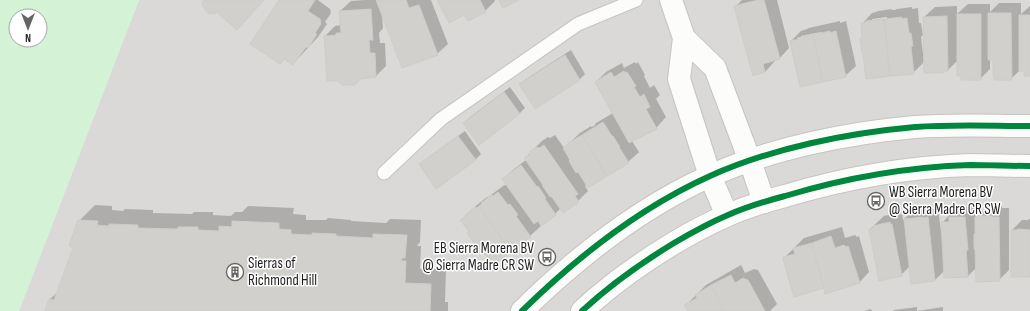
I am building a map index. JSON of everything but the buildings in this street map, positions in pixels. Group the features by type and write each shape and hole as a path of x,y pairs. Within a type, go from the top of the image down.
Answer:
{"street":[{"path":"671,0 684,38 679,79 710,176 727,215"},
{"path":"684,38 715,68 764,202"},
{"path":"522,311 548,285 585,253 625,225 666,199 710,176 750,161 816,142 866,133 916,127 967,125 1030,126"},
{"path":"582,311 621,278 690,234 727,215 764,202 814,187 865,176 917,169 969,165 1030,166"}],"lane":[{"path":"384,173 441,119 578,24 636,0"}],"shaded area":[{"path":"139,0 1030,0 1030,311 19,311"}],"green space":[{"path":"0,0 139,0 19,311 0,311"}],"cycle path":[{"path":"522,311 543,291 610,235 658,203 710,176 734,166 759,157 811,143 863,133 915,127 972,125 1030,126"},
{"path":"582,311 626,275 674,243 714,221 756,204 830,184 876,174 946,166 1030,166"}],"place":[{"name":"WB Sierra Morena BV @ Sierra Madre CR SW","path":"876,201"},
{"name":"EB Sierra Morena BV @ Sierra Madre CR SW","path":"547,257"},
{"name":"Sierras of Richmond Hill","path":"235,272"}]}
